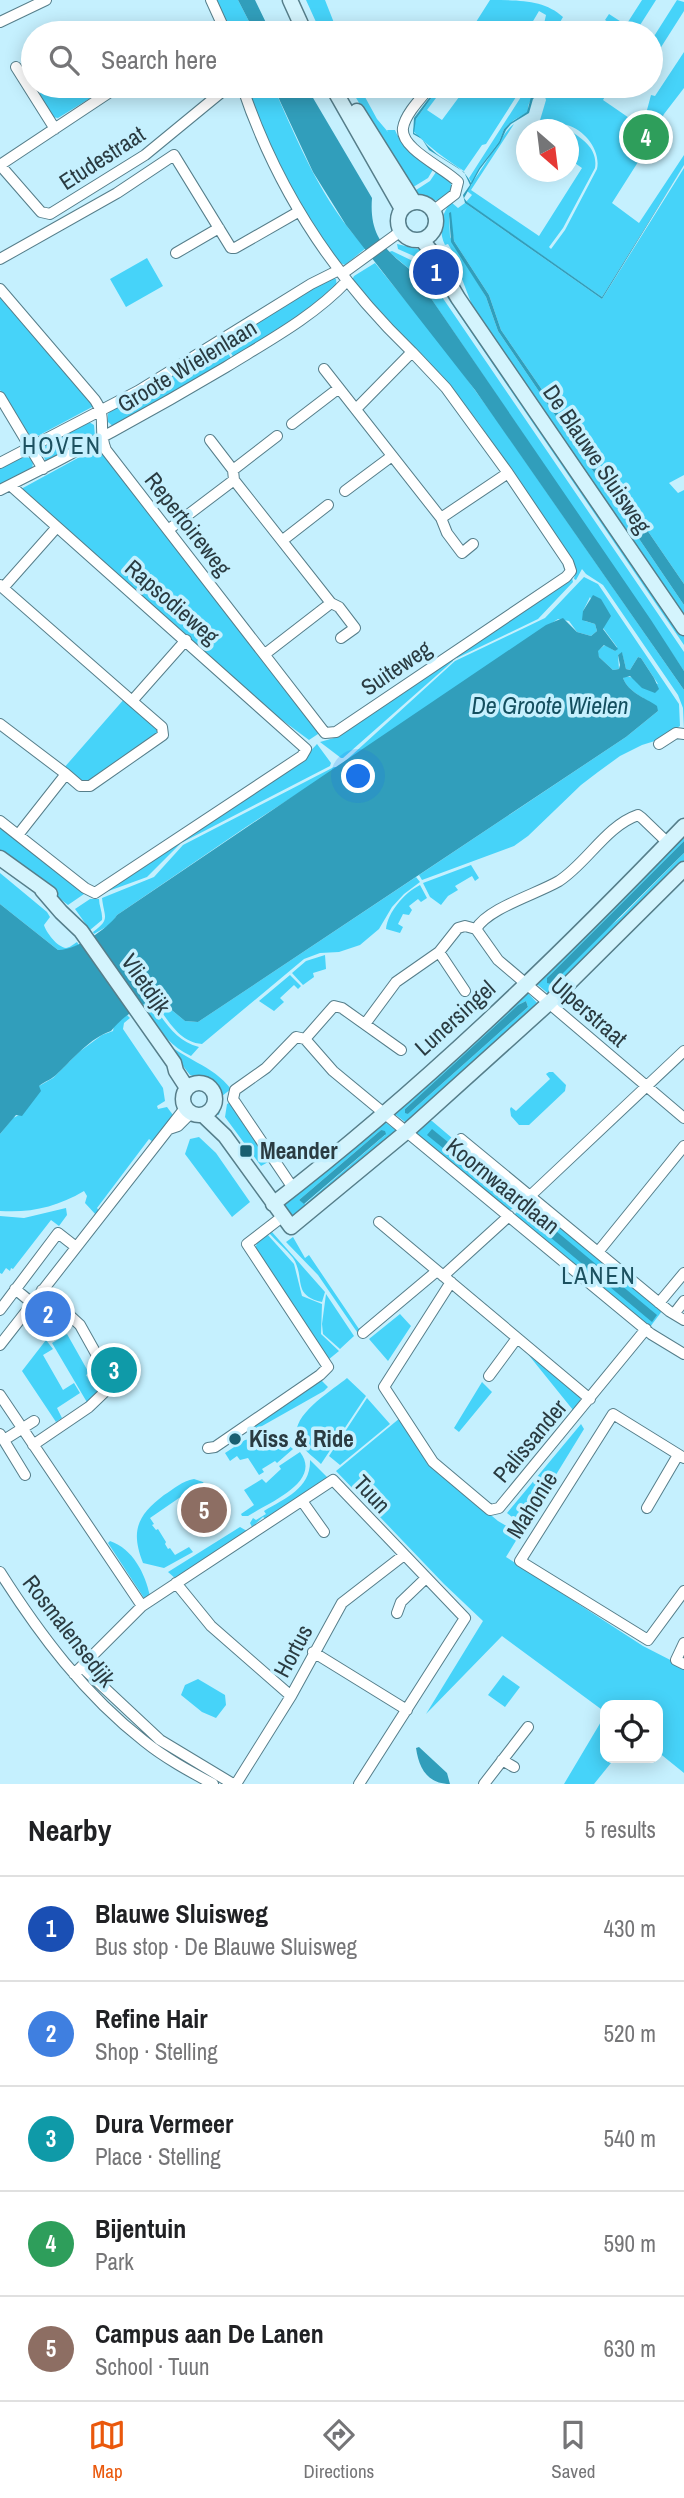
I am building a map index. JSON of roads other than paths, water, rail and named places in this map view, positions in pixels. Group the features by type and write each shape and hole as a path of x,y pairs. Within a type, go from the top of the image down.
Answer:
{"street":[{"path":"0,22 46,0"},
{"path":"211,0 221,21"},
{"path":"290,0 300,21"},
{"path":"301,0 310,21"},
{"path":"16,68 21,76"},
{"path":"35,98 55,129"},
{"path":"0,165 101,98"},
{"name":"Etudestraat","path":"0,165 41,212 50,214 145,155 214,98"},
{"path":"246,98 263,142 298,212 383,325 446,388 508,473 441,518"},
{"path":"340,98 408,206"},
{"path":"349,98 408,206"},
{"path":"422,98 407,119 403,129 404,138 409,145 458,182 455,194 434,210"},
{"name":"Etudestraat","path":"0,259 117,192 174,155 219,228"},
{"path":"423,202 434,210 437,222 427,237 410,239 401,231 398,218 408,206 423,202"},
{"path":"176,253 219,228 229,245 235,248 298,212"},
{"path":"343,275 401,231"},
{"name":"De Blauwe Sluisweg","path":"427,237 457,278 471,317 684,628"},
{"name":"Groote Wielenlaan","path":"0,463 102,410 216,345 311,284 343,275"},
{"name":"Groote Wielenlaan","path":"0,490 101,439 298,323 327,302 343,275"},
{"path":"0,289 102,410 101,439"},
{"path":"356,409 412,352"},
{"path":"324,369 441,518 447,533 462,552 473,544"},
{"path":"292,424 339,388"},
{"path":"0,397 43,468"},
{"path":"168,530 277,436"},
{"name":"Repertoireweg","path":"101,439 106,450 265,654"},
{"path":"210,440 331,603 339,607 355,628 341,638"},
{"path":"345,491 392,456"},
{"name":"Suiteweg","path":"265,654 325,733 332,734 569,574 571,567 568,562 508,473"},
{"name":"Rapsodieweg","path":"10,485 306,749 302,756 99,891 92,892 18,835"},
{"path":"283,540 328,505"},
{"path":"0,724 80,786 90,786 163,735 162,727 2,586 57,527"},
{"path":"265,654 331,603"},
{"path":"132,701 186,640"},
{"path":"659,744 676,733 684,734"},
{"path":"0,821 18,835 66,774"},
{"path":"365,1024 396,982 439,952 458,928 465,926 476,929 490,914 539,892 568,875 618,827 633,817 638,815 668,843"},
{"name":"Lunersingel","path":"273,1204 383,1113 526,983 684,826"},
{"name":"Vlietdijk","path":"0,858 68,908 79,922 81,931 174,1063 176,1071 191,1086"},
{"path":"0,1345 169,1129 172,1121 198,1111 216,1099 213,1089 205,1083 191,1086 183,1100 198,1111 222,1125 225,1136 290,1227 407,1132 549,1003 684,869"},
{"name":"Ulperstraat","path":"476,929 496,958 684,1118"},
{"path":"439,952 465,991"},
{"path":"293,1188 233,1099 235,1090 266,1068 296,1037 305,1039 334,1006 401,1050"},
{"name":"Koornwaardlaan","path":"305,1039 333,1071 383,1113 646,1329 684,1354"},
{"path":"530,1196 684,1051"},
{"name":"Koornwaardlaan","path":"461,1139 659,1303 684,1320"},
{"path":"598,1252 684,1146"},
{"path":"363,1334 444,1276 509,1216"},
{"path":"208,1448 215,1447 327,1370 326,1364 247,1244 282,1217"},
{"path":"379,1222 590,1399"},
{"path":"0,1310 58,1233 76,1247"},
{"path":"659,1303 684,1273"},
{"name":"Palissander","path":"444,1276 384,1387 436,1466 491,1510 495,1511 646,1329"},
{"path":"15,1289 33,1303"},
{"path":"33,1445 89,1407 113,1384 80,1325 43,1290"},
{"path":"674,1314 684,1301"},
{"path":"489,1376 517,1338"},
{"path":"0,1395 142,1606"},
{"name":"Mahonie","path":"681,1457 613,1414 520,1561 648,1640 684,1591"},
{"path":"25,1475 2,1437 34,1421"},
{"path":"647,1508 681,1457"},
{"name":"Tuun","path":"78,1670 142,1606 333,1480 465,1618 359,1784"},
{"path":"302,1501 324,1532"},
{"name":"Hortus","path":"235,1784 291,1696 342,1603 404,1555"},
{"name":"Rosmalensedijk","path":"0,1572 52,1648 78,1670 91,1693 142,1740 213,1784"},
{"path":"397,1613 401,1602 426,1578"},
{"path":"176,1583 211,1626 291,1696"},
{"path":"680,1662 684,1643"},
{"path":"313,1652 407,1710"},
{"path":"78,1670 160,1740 235,1784"},
{"path":"484,1784 528,1727"},
{"path":"502,1760 513,1768"}],"water":[{"path":"238,0 255,0 265,21 249,21"},
{"path":"279,98 313,98 372,198 373,223 381,241 413,272 651,620 684,671 684,690 475,390 346,225 313,172"},
{"path":"431,98 416,119 414,133 421,139 413,134 414,118"},
{"path":"531,98 534,98 533,99 529,113 516,119 527,112"},
{"path":"516,119 480,169 464,198 602,297 684,165 602,299 465,203 463,195 470,185 465,174 471,183 479,168 499,142 504,129"},
{"path":"423,140 436,153 461,170 429,150"},
{"path":"451,212 454,241 489,295 501,330 622,506 645,527 684,584 684,605 498,331 486,297 451,242"},
{"name":"De Groote Wielen","path":"593,595 601,599 611,616 603,629 618,649 615,651 604,645 598,651 599,657 613,670 619,669 618,655 622,652 626,669 630,670 638,657 641,658 659,689 655,693 642,688 630,676 623,678 633,691 657,706 658,711 626,737 198,1022 185,1021 156,997 137,1008 111,1031 89,1043 56,1075 39,1086 41,1091 22,1116 16,1115 0,1134 0,904 58,950 81,943 106,927 117,915 546,625 563,618 577,632 591,636 597,631 595,624 582,620 583,611"},
{"path":"684,841 684,853 552,984 547,983 547,978"},
{"path":"526,1001 528,1007 408,1114 405,1113 405,1109 518,1005"},
{"path":"432,1129 519,1200 513,1205 427,1135"},
{"path":"381,1130 386,1134 304,1204 299,1200"},
{"path":"526,1206 657,1315 652,1322 520,1212"},
{"path":"419,1747 447,1773 450,1784 436,1781 426,1774 417,1756 416,1748"}],"place":[{"name":"Bijentuin","path":"646,137"},
{"name":"Blauwe Sluisweg","path":"436,272"},
{"name":"Meander","path":"246,1151"},
{"name":"Refine Hair","path":"48,1314"},
{"name":"Dura Vermeer","path":"114,1370"},
{"name":"Kiss & Ride","path":"235,1439"},
{"name":"Campus aan De Lanen","path":"204,1510"}],"district":[{"name":"HOVEN","path":"62,446"},
{"name":"LANEN","path":"599,1276"}]}
